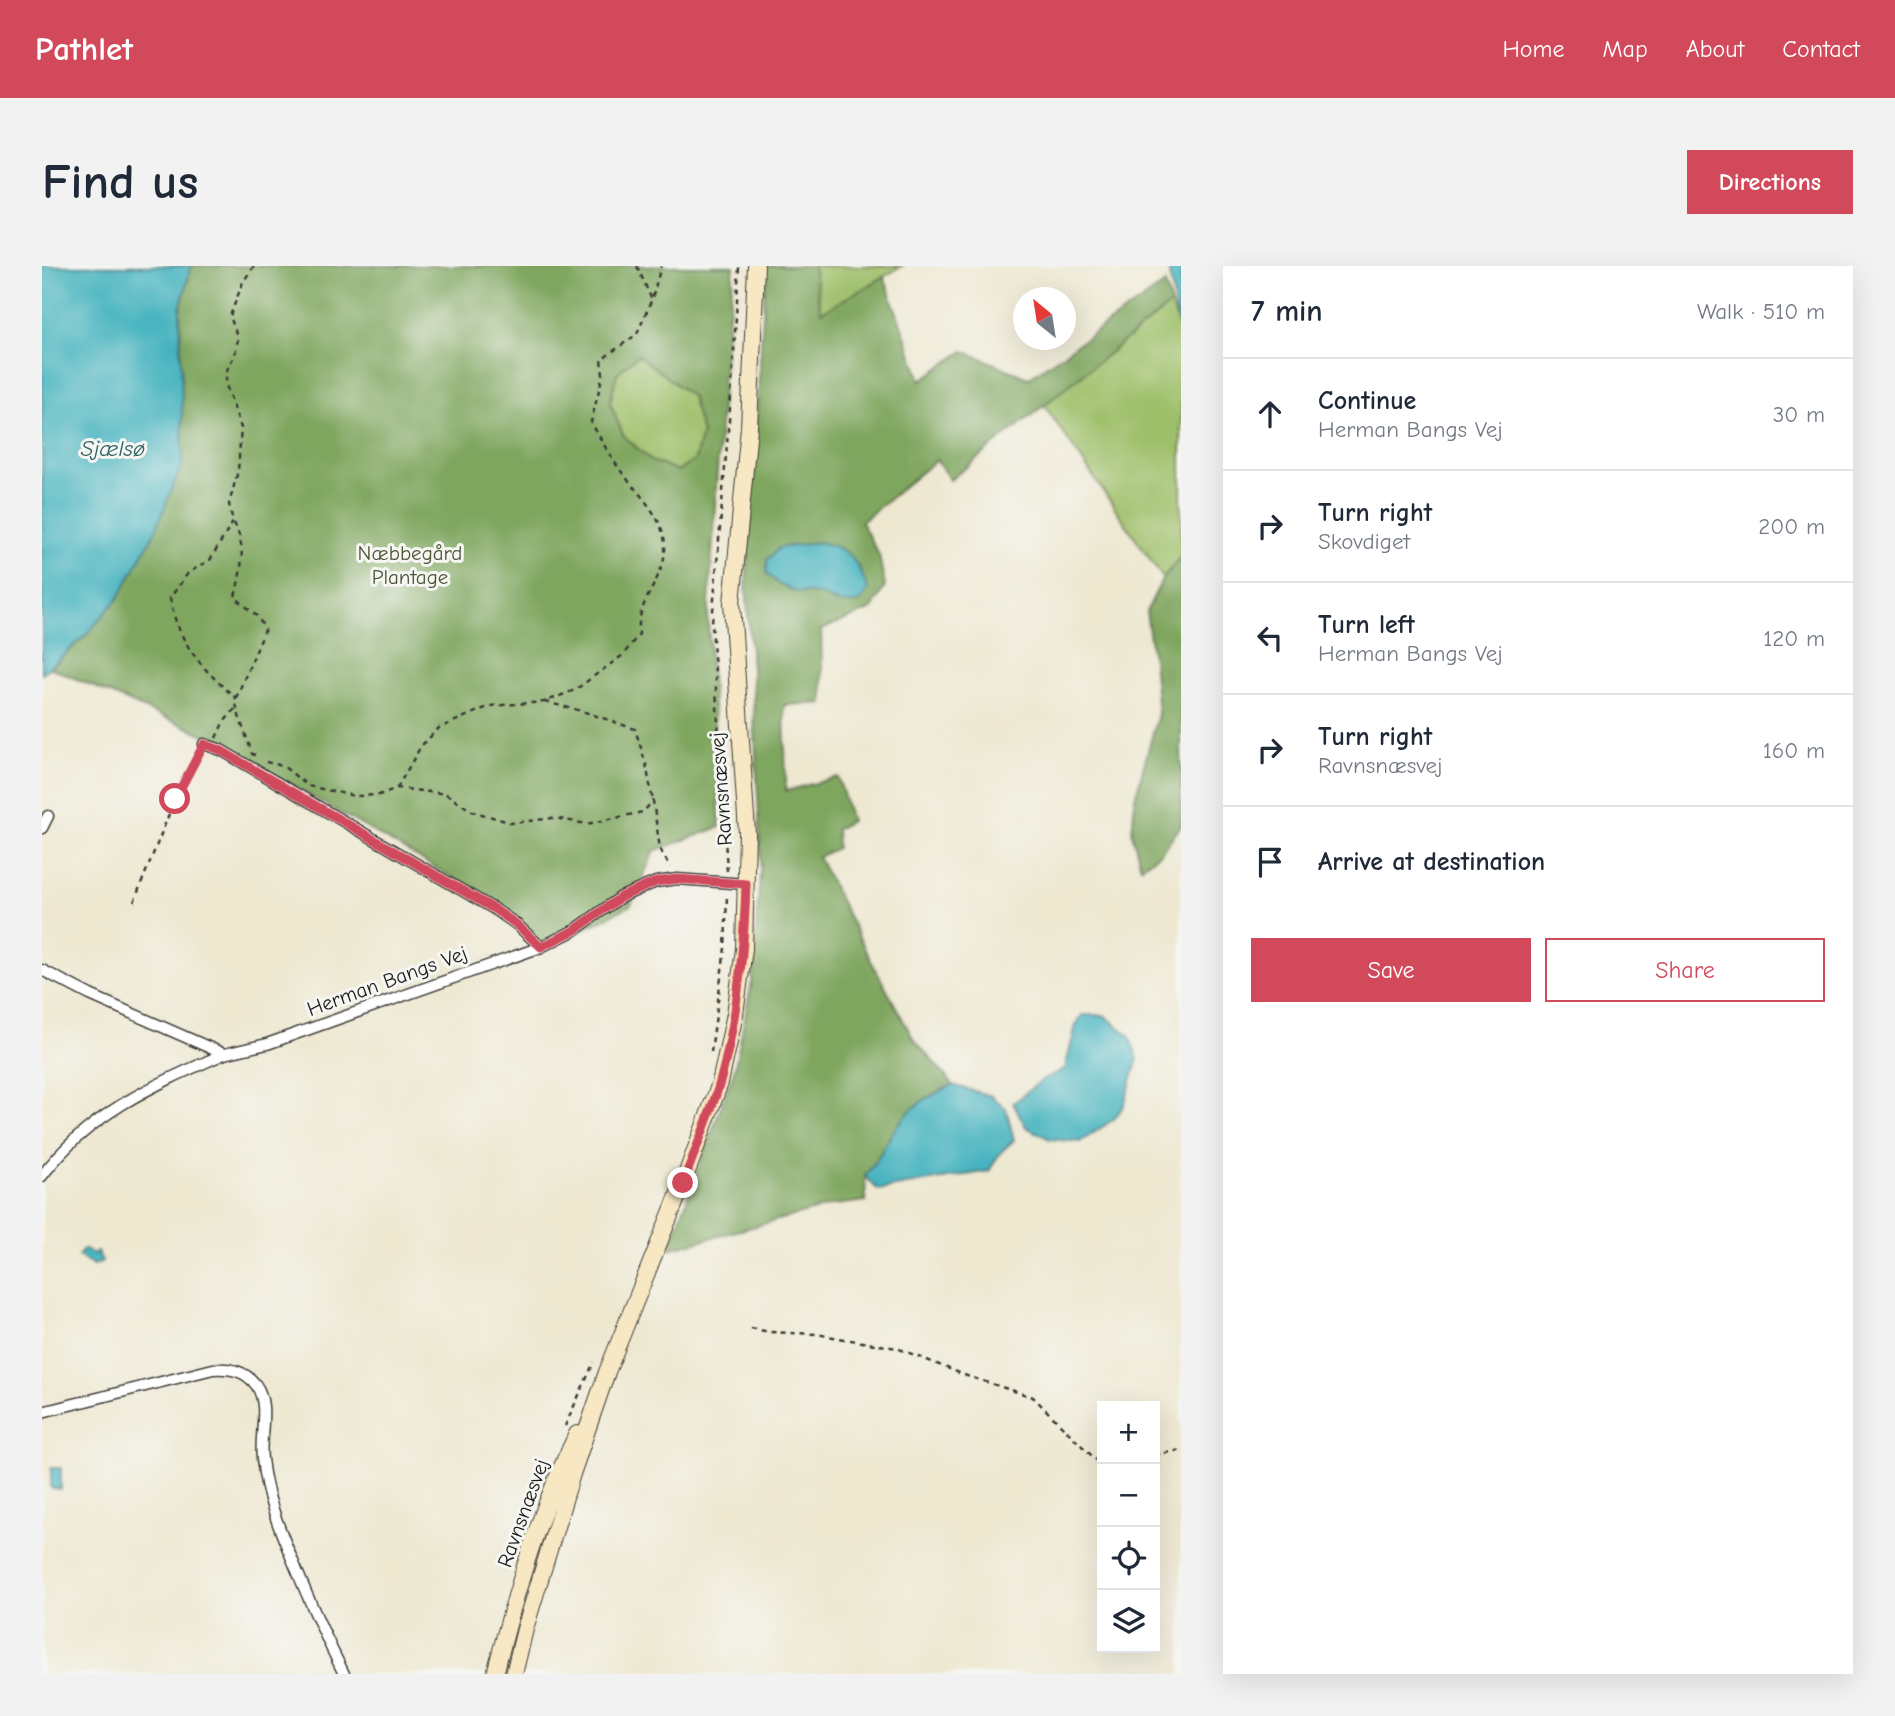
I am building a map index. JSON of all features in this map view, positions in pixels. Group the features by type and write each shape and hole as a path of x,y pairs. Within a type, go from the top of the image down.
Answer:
{"main road":[{"name":"Ravnsnæsvej","path":"514,1674 572,1474 607,1372 683,1183 719,1083 735,1014 744,949 747,833 732,603 749,428 756,266"},
{"name":"Ravnsnæsvej","path":"495,1674 532,1539 558,1472 607,1372"}],"street":[{"path":"204,744 220,750 494,909 516,924 541,947"},
{"path":"42,828 48,816"},
{"name":"Herman Bangs Vej","path":"42,1176 56,1158 118,1105 148,1087 224,1054 267,1044 541,947 575,930 637,888 677,879 746,884"},
{"path":"42,970 90,995 224,1054"},
{"path":"42,1412 213,1368 232,1368 246,1375 256,1384 263,1400 262,1457 272,1511 318,1624 344,1674"}],"path":[{"path":"254,266 243,282 230,316 238,339 236,355 226,372 226,385 242,428 238,471 229,504 240,536 243,564 235,597 258,617 265,631 236,698 236,709 252,754 267,762 284,766 308,786 355,796 379,795 397,788 446,794 472,811 512,823 554,818 587,824 643,812 653,801"},
{"path":"637,266 652,299"},
{"path":"397,788 421,746 439,728 490,706 544,702 575,690 623,655 639,634 640,610 655,584 664,556 664,537 644,497 617,466 591,422 603,374 601,360 637,334 652,299 661,266"},
{"path":"233,522 210,560 188,573 170,598 173,617 189,652 210,676 236,698"},
{"path":"544,702 582,711 635,729 646,764 660,849 677,879"},
{"path":"220,750 215,740 223,723 236,709"},
{"path":"134,902 175,799 204,744"},
{"path":"710,1062 725,948 727,891"},
{"path":"751,1328 769,1332 816,1334 897,1348 967,1376 1033,1397 1097,1461"},
{"path":"564,1428 597,1356"},
{"path":"1160,1454 1181,1450"}],"green space":[{"name":"Næbbegård Plantage","path":"192,266 734,266 723,376 708,619 720,827 654,851 631,905 544,950 503,907 207,736 51,668 84,637 183,462 180,309","holes":["638,355 691,396 702,433 695,460 678,471 651,461 623,435 610,403 617,373"]},
{"path":"766,266 813,266 821,312 884,277 921,380 964,351 1028,378 1069,350 1076,350 1076,345 1165,284 1171,304 950,480 936,460 861,522 879,555 885,586 872,609 821,630 823,703 784,705 786,791 838,777 851,821 836,829 837,848 818,857 913,1038 953,1085 919,1104 898,1124 865,1176 866,1201 834,1205 669,1249 734,1071 752,982 761,860 746,586"},
{"path":"813,266 902,266 821,313"},
{"path":"1171,304 1181,333 1181,556 1163,578 1044,405"},
{"path":"638,354 691,395 702,433 695,460 678,471 651,461 623,435 610,403 617,373"},
{"path":"1181,556 1181,826 1160,853 1141,867 1132,833 1135,798 1158,714 1146,612 1163,578"}],"water":[{"name":"Sjælsø","path":"42,266 191,266 180,309 183,461 154,534 118,599 84,637 42,674"},
{"path":"1168,266 1181,266 1181,333 1179,329"},
{"path":"818,542 845,552 856,563 868,590 859,603 838,603 819,594 797,592 780,585 767,574 767,560 779,548"},
{"path":"1082,1015 1104,1015 1129,1035 1138,1059 1124,1105 1114,1119 1080,1142 1050,1139 1026,1127 1013,1103 1042,1080 1065,1069 1076,1025"},
{"path":"953,1085 991,1096 1006,1108 1014,1140 1000,1153 989,1171 878,1190 865,1176 898,1124 919,1104"},
{"path":"84,1249 93,1254 97,1251 102,1261 94,1265 78,1256"},
{"path":"51,1468 61,1468 61,1489 51,1488"}],"route":[{"path":"175,799 204,744 220,750 494,909 516,924 541,947 575,930 621,897 656,882 677,879 746,884 744,949 735,1014 719,1083 683,1183"}]}
